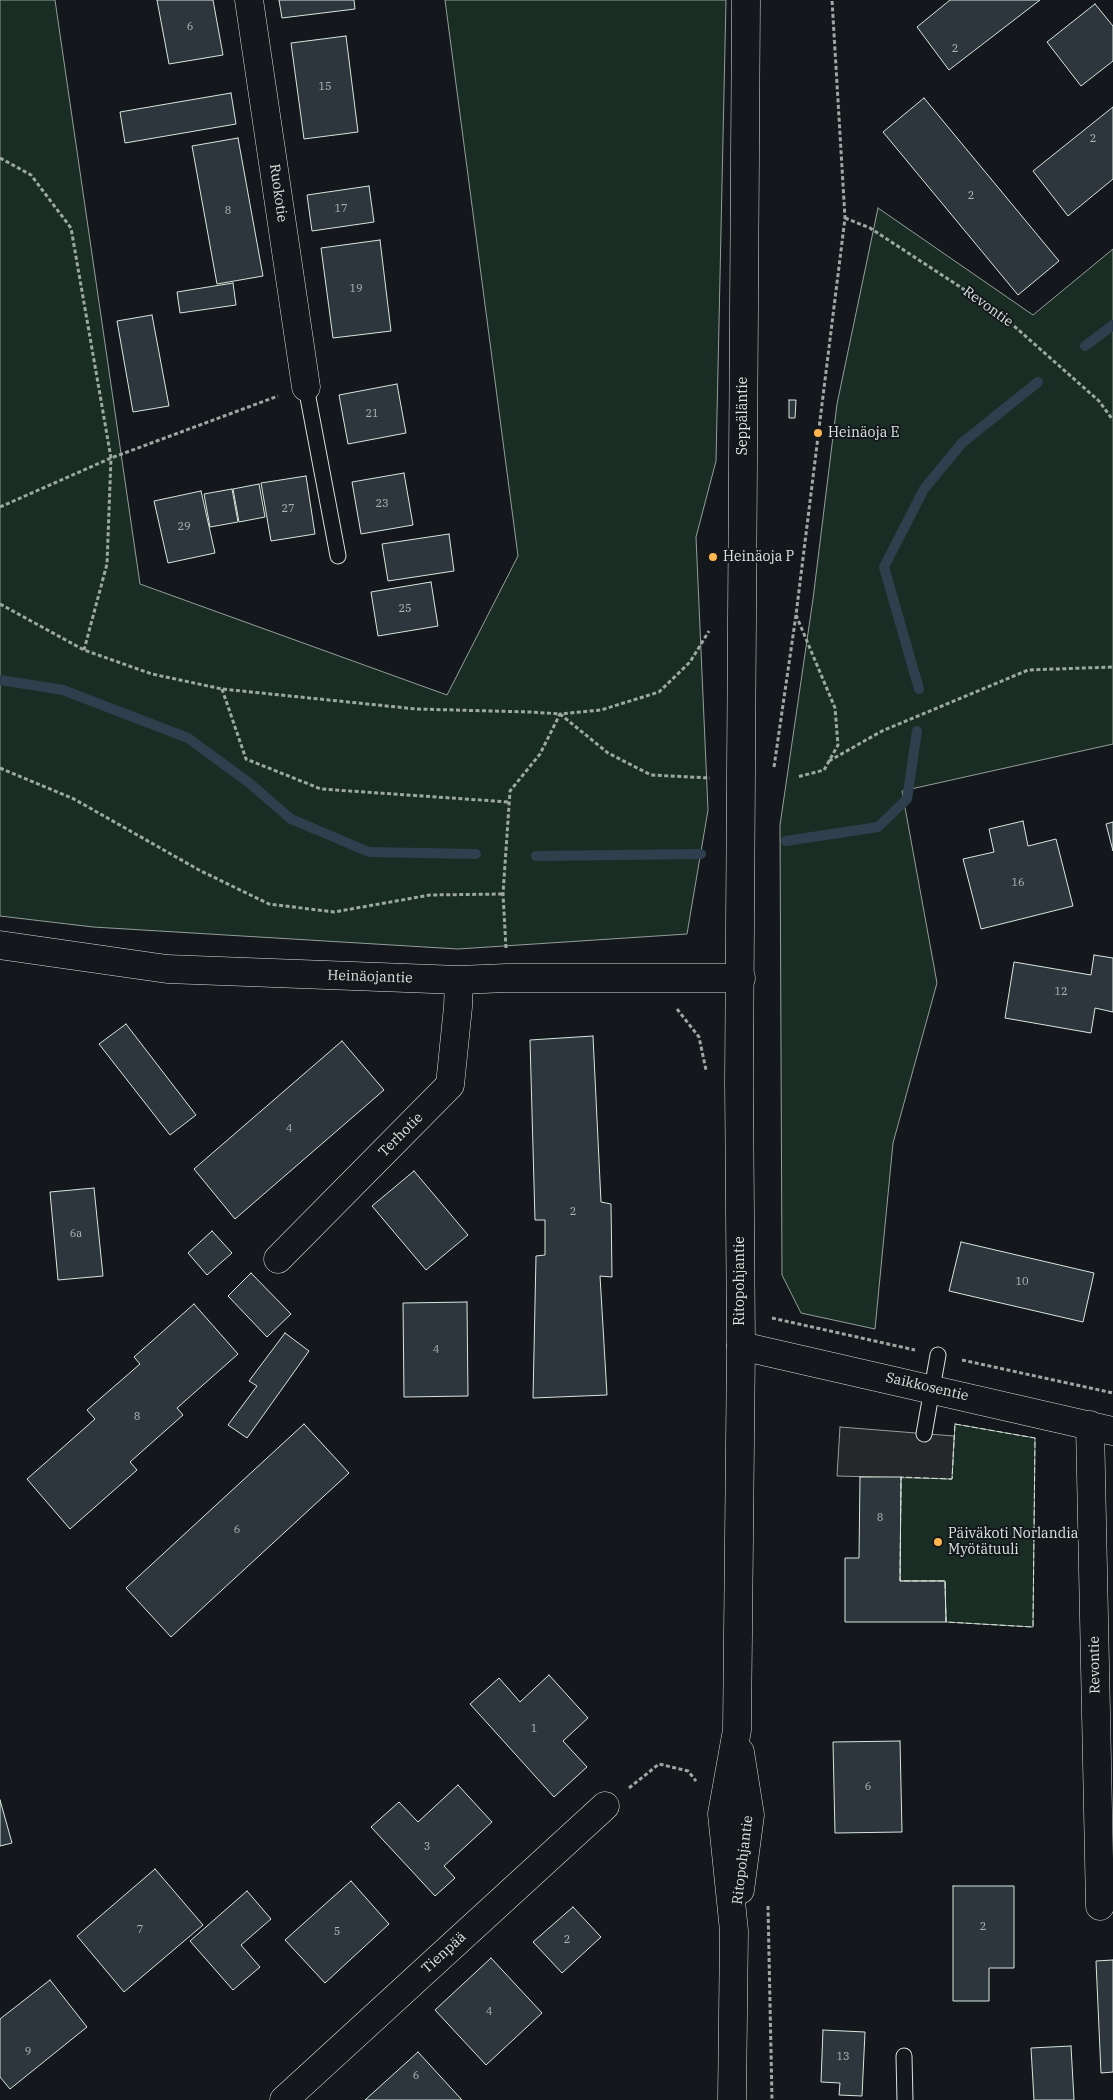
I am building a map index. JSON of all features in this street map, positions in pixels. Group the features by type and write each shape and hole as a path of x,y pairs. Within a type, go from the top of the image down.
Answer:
{"street":[{"name":"Ruokotie","path":"249,0 306,387"},
{"name":"Seppäläntie","path":"741,832 746,0"},
{"name":"Ritopohjantie","path":"734,1931 750,1815 737,1730 741,1346 739,1082 741,832"},
{"name":"Heinäojantie","path":"0,945 167,969 459,980 507,978 741,978"},
{"name":"Terhotie","path":"278,1259 450,1085 459,980"},
{"name":"Saikkosentie","path":"741,1346 1102,1428"},
{"name":"Revontie","path":"1100,1906 1102,1428"},
{"name":"Ritopohjantie","path":"732,2100 734,1931 722,1814 737,1730"},
{"name":"Tienpää","path":"284,2100 605,1806"}],"lane":[{"path":"306,387 338,556"},
{"path":"924,1434 938,1355"},
{"path":"904,2056 905,2100"}],"path":[{"path":"774,772 796,615 845,218 832,0"},
{"path":"0,158 31,175 71,228 111,458 107,564 84,650"},
{"name":"Revontie","path":"845,218 870,228 998,311 1099,401 1113,420"},
{"path":"0,507 111,458 306,387"},
{"path":"0,604 84,650 152,674 222,689 416,709 560,714 601,710 659,692 690,662 709,633 709,624"},
{"path":"796,615 835,708 838,745 824,770 797,776"},
{"path":"829,761 882,732 1028,670 1113,667"},
{"path":"222,689 246,759 321,789 510,802"},
{"path":"560,714 608,753 651,775 710,778"},
{"path":"507,978 504,894 510,791 540,754 560,714"},
{"path":"0,768 74,799 199,870 269,904 334,912 430,895 504,894"},
{"path":"669,1007 677,1009 699,1037 706,1072"},
{"path":"605,1806 659,1764 688,1771 701,1786 705,1814 722,1814"},
{"path":"768,1904 772,2100"}],"green space":[{"path":"0,0 55,0 140,584 447,695 518,556 445,0 726,0 716,461 696,537 708,810 687,934 458,949 93,927 0,916"},
{"path":"878,208 1033,315 1113,249 1113,744 902,791 937,983 893,1143 875,1329 801,1313 782,1275 780,825 813,599 837,404"},
{"path":"955,1424 1035,1438 1033,1627 946,1622 945,1581 900,1581 901,1477 952,1479"}],"shaded area":[{"path":"840,1427 954,1436 952,1479 837,1476"}],"building":[{"path":"157,0 213,0 223,55 169,64"},
{"path":"279,0 354,0 355,9 282,18"},
{"path":"950,0 1040,0 949,70 917,27"},
{"path":"1095,4 1113,26 1113,61 1081,86 1047,42"},
{"path":"346,36 358,132 304,139 291,43"},
{"path":"231,93 236,124 125,143 120,112"},
{"path":"924,98 1059,261 1018,295 883,132"},
{"path":"1113,107 1113,179 1068,216 1033,171"},
{"path":"238,138 263,276 217,284 192,146"},
{"path":"369,186 374,222 312,231 307,195"},
{"path":"380,240 391,331 333,338 321,248"},
{"path":"233,283 236,305 180,313 177,292"},
{"path":"152,315 169,406 133,412 117,321"},
{"path":"397,384 406,433 348,444 339,395"},
{"path":"789,400 796,400 795,418 789,418"},
{"path":"404,473 413,525 361,534 352,482"},
{"path":"306,476 315,534 271,541 261,483"},
{"path":"259,484 265,517 239,522 233,489"},
{"path":"232,489 238,522 210,527 204,494"},
{"path":"201,491 215,553 168,563 154,501"},
{"path":"449,534 454,571 388,581 382,544"},
{"path":"431,582 438,626 378,636 371,592"},
{"path":"1023,821 1028,846 1056,839 1073,906 981,929 963,859 994,852 989,829"},
{"path":"1113,822 1113,851 1106,824"},
{"path":"1094,955 1113,958 1113,1012 1095,1008 1091,1033 1005,1018 1014,962 1091,975"},
{"path":"126,1024 196,1115 170,1135 99,1044"},
{"path":"593,1036 601,1202 611,1204 612,1277 600,1276 607,1395 533,1398 536,1256 545,1255 545,1220 535,1220 530,1040"},
{"path":"342,1041 384,1090 235,1219 194,1169"},
{"path":"414,1171 468,1235 426,1270 372,1206"},
{"path":"94,1188 103,1276 58,1280 50,1192"},
{"path":"212,1231 232,1253 207,1275 188,1253"},
{"path":"961,1242 1094,1273 1083,1322 949,1291"},
{"path":"251,1273 291,1314 267,1337 228,1296"},
{"path":"467,1302 468,1396 404,1397 403,1303"},
{"path":"194,1304 238,1354 177,1408 183,1415 130,1462 137,1470 70,1529 27,1479 95,1419 87,1410 140,1364 134,1357"},
{"path":"285,1333 309,1351 247,1438 228,1425 257,1386 249,1381"},
{"path":"304,1424 349,1473 171,1637 126,1588"},
{"path":"860,1477 901,1477 900,1581 945,1581 946,1622 845,1622 845,1558 859,1558"},
{"path":"549,1675 588,1718 563,1741 587,1767 554,1797 470,1704 499,1678 520,1702"},
{"path":"900,1741 902,1832 835,1833 833,1742"},
{"path":"458,1785 492,1822 444,1866 455,1878 435,1896 371,1827 399,1802 418,1822"},
{"path":"0,1800 12,1843 0,1846"},
{"path":"155,1869 203,1925 124,1992 77,1936"},
{"path":"351,1881 389,1924 325,1983 285,1940"},
{"path":"953,1886 1014,1886 1014,1968 989,1968 989,2001 953,2001"},
{"path":"247,1891 271,1919 241,1945 260,1967 233,1990 190,1941"},
{"path":"573,1907 601,1937 562,1973 533,1942"},
{"path":"491,1958 542,2013 486,2065 435,2010"},
{"path":"1113,1960 1113,2072 1101,2073 1096,1961"},
{"path":"50,1980 87,2027 10,2089 0,2077 0,2019"},
{"path":"823,2030 865,2032 862,2096 839,2095 840,2083 821,2082"},
{"path":"1071,2046 1074,2100 1034,2100 1031,2048"},
{"path":"418,2052 462,2100 365,2100"}],"waterway":[{"path":"1085,346 1113,325"},
{"path":"919,689 884,567 924,489 962,443 1038,382"},
{"path":"0,680 63,690 188,738 248,782 291,819 369,852 476,854"},
{"path":"786,841 878,827 907,799 917,731"},
{"path":"536,856 701,854"}],"fence":[{"path":"955,1424 1035,1438 1033,1627 946,1622 945,1581 900,1581 901,1477 952,1479 955,1424"}],"place":[{"name":"Heinäoja E","path":"818,433"},
{"name":"Heinäoja P","path":"713,557"},
{"name":"Päiväkoti Norlandia Myötätuuli","path":"938,1542"}]}
